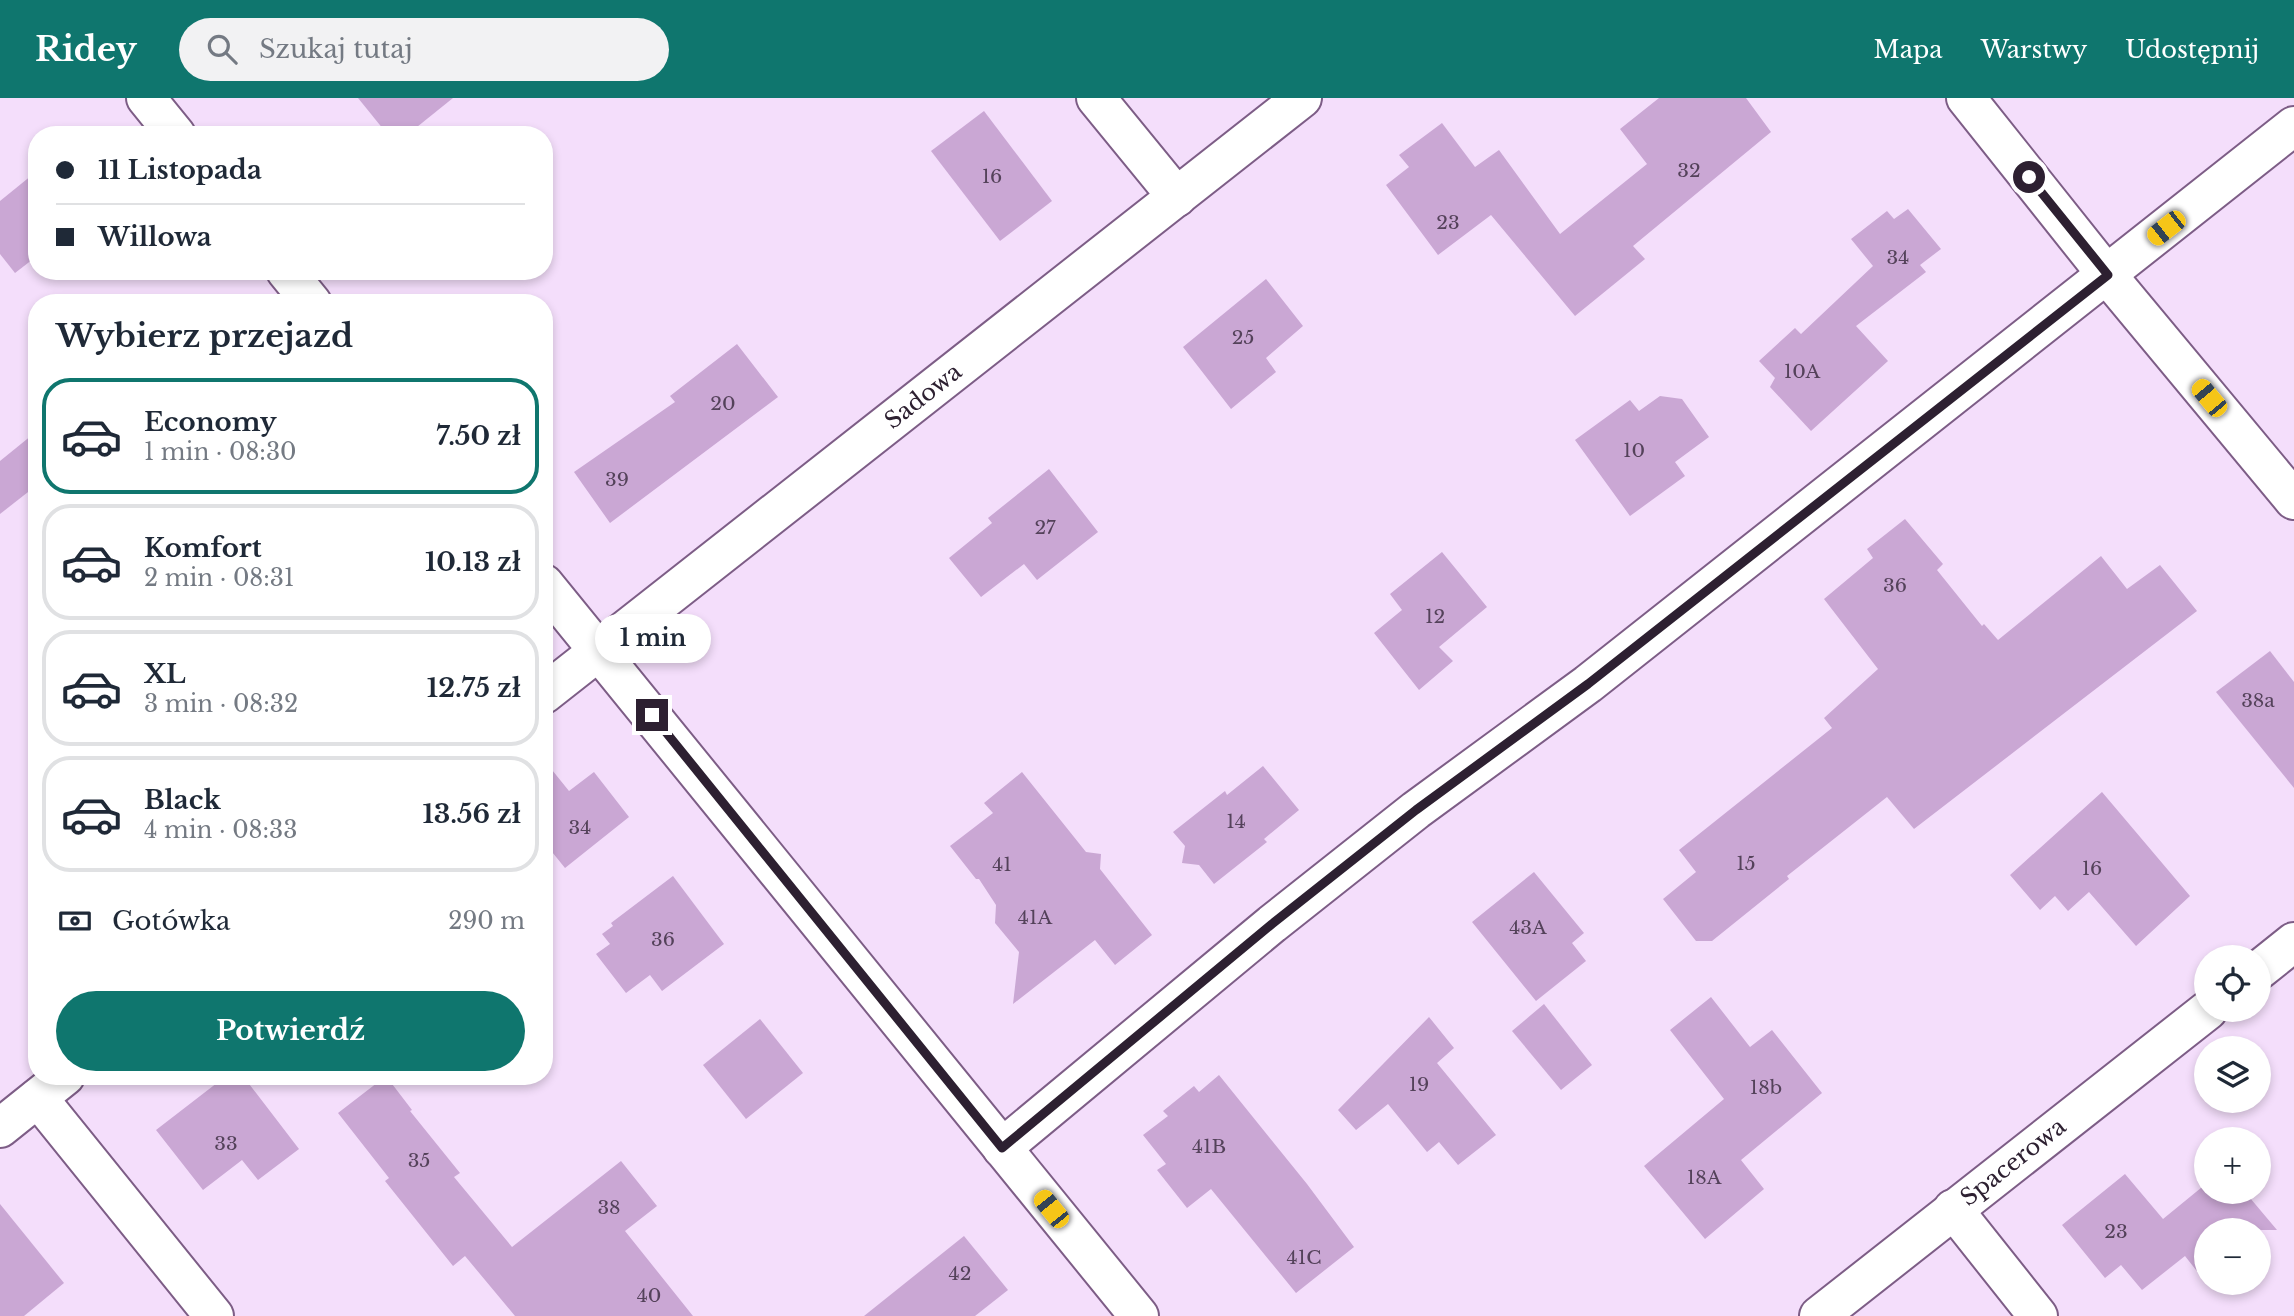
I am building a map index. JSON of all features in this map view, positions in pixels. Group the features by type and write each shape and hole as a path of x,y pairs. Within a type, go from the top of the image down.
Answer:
{"street":[{"path":"146,98 169,126"},
{"path":"1096,98 1177,197"},
{"name":"Sadowa","path":"553,687 1302,98"},
{"path":"1966,98 2294,500"},
{"path":"1002,1148 1272,924 1406,818 1588,684 2294,126"},
{"path":"293,280 305,294"},
{"path":"553,595 1139,1316"},
{"path":"2271,960 2294,942"},
{"name":"Spacerowa","path":"1819,1316 2194,1021"},
{"path":"0,1128 51,1087 214,1316"},
{"path":"1953,1209 2038,1316"}],"building":[{"path":"358,98 453,98 418,126 381,126"},
{"path":"1659,98 1746,98 1771,132 1633,246 1645,259 1575,316 1491,215 1438,255 1386,185 1409,167 1399,155 1442,123 1475,167 1499,150 1560,234 1647,164 1620,129"},
{"path":"984,111 1052,201 1000,241 931,151"},
{"path":"28,178 28,263 15,273 0,254 0,201"},
{"path":"1908,209 1941,249 1920,265 1926,272 1856,326 1888,361 1811,431 1770,387 1775,378 1759,361 1795,328 1801,334 1873,266 1851,239 1887,211 1894,219"},
{"path":"1266,279 1303,326 1266,358 1276,372 1231,409 1183,347"},
{"path":"737,344 778,397 610,523 574,472 675,402 670,396"},
{"path":"1660,396 1682,399 1709,437 1675,462 1685,476 1630,516 1575,440 1630,400 1639,411"},
{"path":"28,438 28,492 0,514 0,461"},
{"path":"1049,469 1098,532 1037,580 1024,564 981,597 949,558 992,523 988,518"},
{"path":"1905,519 1943,564 1937,570 1982,626 1984,624 1998,640 2101,556 2127,589 2160,565 2197,611 1914,829 1887,797 1787,876 1789,879 1712,941 1696,941 1663,899 1696,872 1679,850 1832,728 1824,718 1878,669 1824,599 1873,558 1867,549"},
{"path":"1442,552 1487,607 1439,647 1453,661 1419,690 1374,633 1402,610 1390,594"},
{"path":"2270,651 2294,682 2294,788 2216,692"},
{"path":"1263,766 1299,810 1264,839 1267,842 1214,884 1199,865 1182,863 1185,846 1173,832 1225,791 1227,795"},
{"path":"553,771 569,791 594,772 629,817 565,868 553,853"},
{"path":"1022,772 1086,852 1101,854 1100,869 1152,935 1115,965 1095,940 1013,1004 1019,952 995,923 996,905 979,879 976,879 950,846 993,813 984,803"},
{"path":"2102,792 2190,896 2136,946 2089,892 2068,911 2055,896 2040,910 2010,875"},
{"path":"1534,872 1584,933 1572,943 1586,961 1536,1001 1472,922"},
{"path":"673,876 724,944 662,991 650,975 626,993 596,954 610,944 602,934 613,926 611,923"},
{"path":"1711,997 1750,1047 1772,1030 1822,1093 1741,1160 1764,1189 1705,1239 1644,1166 1724,1099 1670,1030"},
{"path":"1544,1004 1592,1065 1561,1090 1512,1031"},
{"path":"1429,1017 1454,1048 1437,1063 1496,1135 1458,1165 1439,1142 1427,1152 1388,1104 1356,1130 1338,1110"},
{"path":"760,1019 803,1073 746,1119 703,1065"},
{"path":"1219,1075 1354,1247 1296,1293 1211,1189 1187,1208 1157,1170 1166,1164 1143,1135 1168,1116 1163,1111 1194,1086 1199,1092"},
{"path":"214,1085 250,1085 299,1149 258,1180 242,1160 203,1190 156,1130"},
{"path":"374,1085 393,1085 412,1110 410,1111 460,1173 454,1177 512,1247 621,1161 657,1206 625,1231 693,1316 515,1316 465,1256 453,1266 385,1181 389,1178 338,1113"},
{"path":"2125,1174 2163,1219 2194,1194 2194,1204 2255,1204 2267,1218 2194,1218 2194,1267 2185,1256 2142,1290 2121,1265 2105,1278 2062,1225"},
{"path":"0,1204 64,1283 24,1316 0,1316"},
{"path":"964,1236 1008,1290 975,1316 864,1316"}],"route":[{"path":"652,715 1002,1148 1272,924 1416,810 1588,684 2108,275 2029,177"}]}
